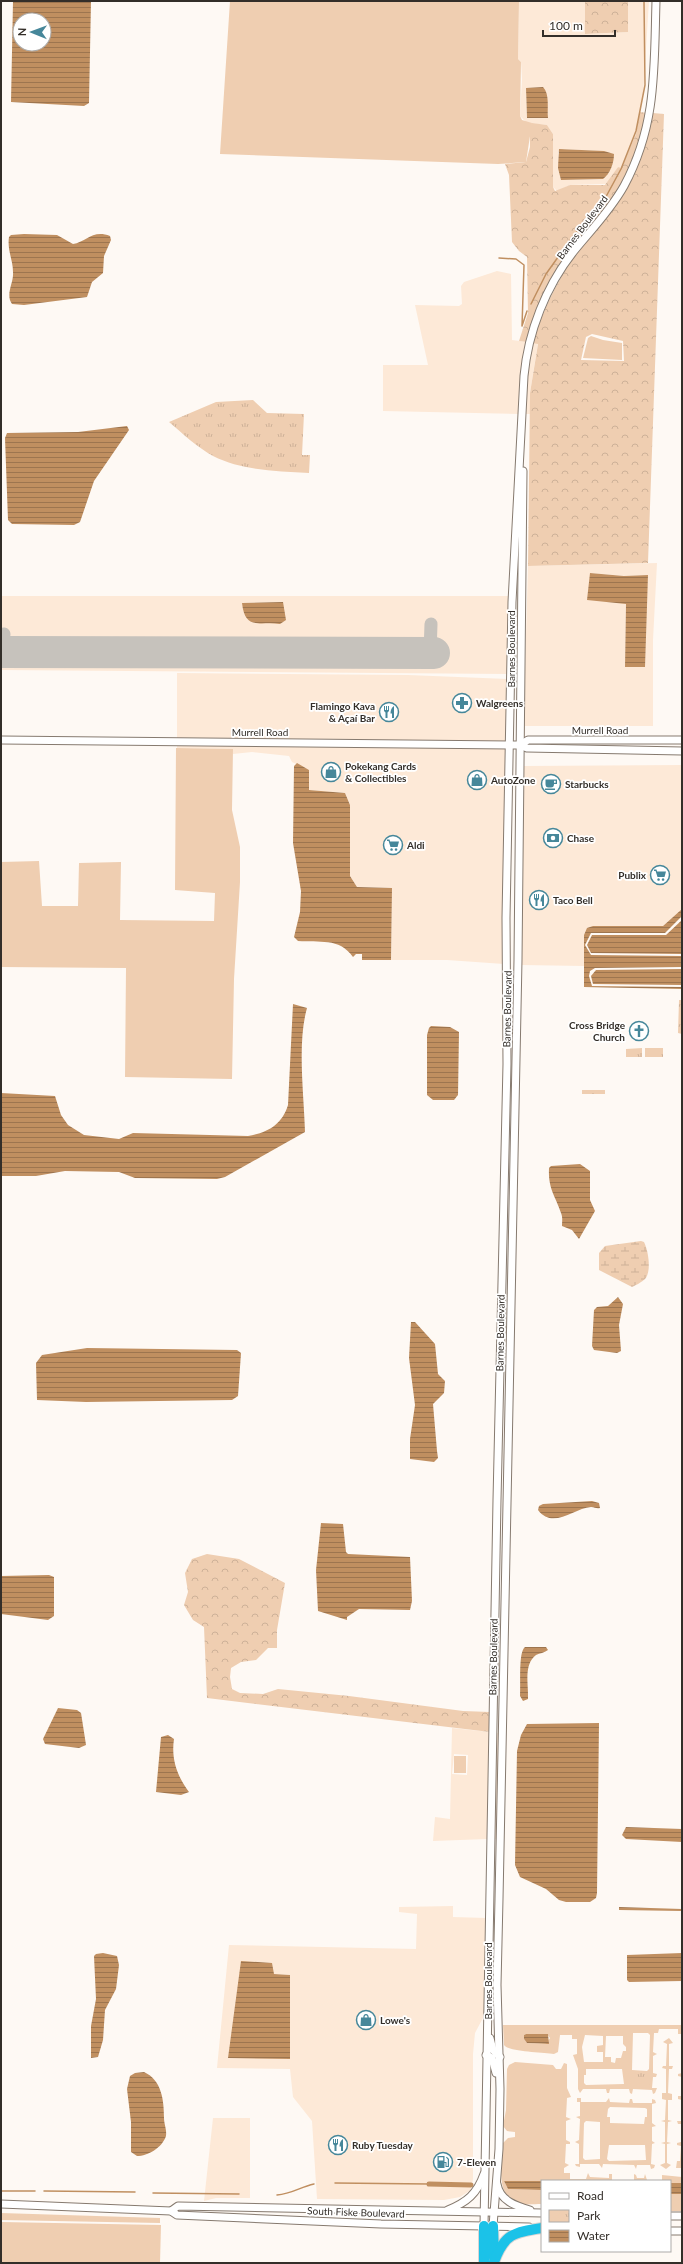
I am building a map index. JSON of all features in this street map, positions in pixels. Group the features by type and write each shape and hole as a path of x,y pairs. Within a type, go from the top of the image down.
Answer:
{"highway":[{"path":"489,2226 491,2263"},
{"path":"491,2263 500,2246 508,2237 519,2232 541,2228"}],"main road":[{"name":"Barnes Boulevard","path":"489,2226 485,2212 486,2055 496,1500 509,1067 508,866 512,602 525,366 537,320 553,284 573,253 605,216 623,187 642,144 651,110 654,88 656,1"},
{"name":"Barnes Boulevard","path":"489,2226 494,2212 499,2140 500,2057 497,1985 516,1080 523,465 521,440"},
{"name":"Murrell Road","path":"1,740 510,744 520,744 528,740 682,740"},
{"name":"Murrell Road","path":"520,744 527,748 682,751"},
{"path":"509,781 512,790 512,860 519,870"},
{"path":"508,866 514,878 515,920 518,933"},
{"path":"509,1067 516,1080"},
{"path":"509,1067 511,1124 514,1139"},
{"path":"496,1500 500,1507 498,1582 504,1595"},
{"path":"495,1602 499,1606 499,1636 503,1647"},
{"path":"488,1966 492,1981 490,2044 493,2050 500,2057"},
{"path":"486,2055 492,2058 496,2069 496,2128 499,2140"},
{"path":"443,2212 464,2203 476,2193 486,2168"},
{"path":"496,2182 501,2194 512,2204 541,2213"},
{"name":"South Fiske Boulevard","path":"1,2204 171,2211 177,2215 234,2218 541,2228"},
{"name":"South Fiske Boulevard","path":"171,2211 178,2206 541,2213"},
{"path":"671,2216 682,2216"},
{"path":"671,2231 682,2231"}],"shaded area":[{"path":"519,1 585,1 586,34 628,32 628,1 649,1 643,96 636,134 620,169 618,167 607,184 570,185 557,191 553,187 553,134 547,125 527,123 520,116 522,79 521,62 518,59","holes":["526,93 547,109 548,118 527,118","564,149 598,151 603,179 561,180 558,152"]},
{"path":"497,271 511,274 512,340 527,342 519,414 383,411 383,365 428,365 415,305 459,306 462,304 461,286 464,282"},
{"path":"532,343 538,343 530,393 530,414 525,414 526,379"},
{"path":"657,563 653,640 653,726 525,726 525,738 523,740 528,566","holes":["590,573 624,576 648,575 646,599 625,667 626,604 618,602"]},
{"path":"1,596 510,596 508,674 1,670"},
{"path":"177,673 408,675 508,679 507,742 177,739"},
{"path":"177,744 507,747 504,964 447,960 391,960 392,888 357,887 350,876 350,805 345,793 309,790 309,770 292,762 289,756 252,752 233,754 233,749 177,748"},
{"path":"522,749 524,750 524,766 682,765 682,909 663,926 593,926 584,935 584,966 521,965"},
{"path":"452,1728 490,1732 487,1839 433,1841 435,1817 450,1819","holes":["454,1754 468,1755 467,1775 452,1774"]},
{"path":"495,1733 499,1733 497,1839 493,1839"},
{"path":"453,1906 453,1917 486,1918 484,2016 475,2033 473,2054 473,2179 471,2190 460,2197 444,2200 317,2199 312,2121 293,2097 290,2069 217,2068 229,1945 416,1949 417,1914 399,1912 399,1907","holes":["274,1974 290,1975 228,2058"]},
{"path":"213,2118 250,2118 250,2198 216,2198 204,2201"}],"green space":[{"path":"230,1 519,1 518,59 521,62 520,116 522,120 532,123 526,162 498,164 220,154"},
{"path":"585,1 628,1 628,32 585,34"},
{"path":"640,112 648,113 640,144 621,186 603,214 571,251 527,342 519,341 528,313 527,257 519,251 512,242 509,175 505,164 526,162 530,147 530,126 532,123 547,125 553,134 553,187 555,191 570,185 605,185 618,167 621,168 636,134"},
{"path":"653,113 664,114 648,563 528,566 530,393 538,344 532,343 550,298 568,266 581,247 608,214 631,178 639,160","holes":["592,334 623,341 624,361 581,360 586,337"]},
{"path":"591,336 603,340 622,343 622,360 583,358 588,338"},
{"path":"253,400 267,413 304,414 302,455 310,455 309,473 260,469 236,465 224,461 201,449 169,422 216,402"},
{"path":"176,748 233,749 232,810 240,847 240,882 234,979 232,1079 125,1077 126,968 1,967 1,862 39,861 42,906 78,906 79,863 121,862 120,920 214,921 215,893 175,890"},
{"path":"679,1000 682,1000 682,1034 678,1033"},
{"path":"642,1048 642,1057 626,1057 626,1049"},
{"path":"645,1048 663,1048 663,1057 645,1057"},
{"path":"582,1090 605,1090 605,1094 582,1094"},
{"path":"641,1241 644,1242 648,1255 649,1266 645,1279 632,1287 599,1270 599,1253 605,1246"},
{"path":"207,1554 239,1559 285,1583 277,1630 277,1648 268,1648 256,1660 241,1662 231,1668 230,1677 232,1689 240,1693 263,1694 278,1689 349,1696 463,1711 490,1712 490,1732 207,1698 204,1627 193,1620 184,1605 188,1592 185,1573 192,1559"},
{"path":"454,1756 466,1756 466,1773 454,1773"},
{"path":"503,2025 682,2025 682,2034 678,2034 678,2029 659,2029 658,2033 654,2033 653,2052 657,2054 653,2056 653,2073 657,2074 656,2077 653,2077 652,2088 657,2088 653,2094 652,2090 633,2089 632,2094 630,2093 629,2089 610,2089 609,2093 607,2093 606,2089 583,2089 580,2093 578,2089 578,2069 573,2055 577,2054 577,2039 572,2039 572,2035 560,2035 558,2052 554,2054 512,2049 504,2045","holes":["633,2033 648,2033 650,2035 649,2069 647,2071 632,2070","547,2034 550,2038 546,2044 527,2043 524,2039 524,2035","585,2035 603,2036 603,2045 597,2046 597,2052 603,2052 603,2062 584,2062 582,2047","606,2036 623,2036 623,2044 626,2047 626,2051 623,2051 621,2058 616,2058 615,2063 611,2062 611,2057 605,2057","586,2069 622,2069 624,2084 586,2085 584,2083 584,2075 586,2075"]},
{"path":"669,2038 673,2043 669,2044 669,2066 673,2066 672,2069 669,2069 668,2093 672,2094 672,2100 668,2100 668,2120 672,2121 668,2122 667,2142 671,2143 667,2144 667,2163 671,2165 666,2169 660,2165 665,2163 665,2144 661,2143 665,2142 665,2122 661,2121 665,2120 666,2100 662,2099 662,2093 666,2093 666,2069 662,2068 663,2066 666,2066 667,2044 663,2042"},
{"path":"515,2062 553,2065 556,2069 561,2069 564,2063 567,2064 567,2088 571,2097 567,2098 566,2117 571,2119 566,2121 566,2140 570,2142 570,2144 566,2144 565,2163 569,2165 564,2168 564,2173 570,2173 570,2179 586,2179 588,2173 590,2177 609,2178 609,2174 612,2174 612,2180 504,2181 508,2189 541,2190 541,2204 520,2204 506,2195 501,2178 503,2143 508,2138 515,2137 515,2132 507,2131 503,2126 506,2110 507,2069 509,2065"},
{"path":"639,2073 645,2073 650,2078 648,2087 645,2089 639,2089 634,2084 634,2078"},
{"path":"682,2073 682,2077 678,2076 678,2074"},
{"path":"678,2096 682,2096 682,2100 678,2099"},
{"path":"577,2098 581,2098 581,2102 606,2102 609,2098 610,2102 629,2103 630,2099 632,2099 633,2103 652,2103 652,2099 655,2100 656,2103 652,2104 652,2123 656,2126 652,2127 652,2141 655,2143 652,2144 651,2164 655,2165 654,2168 651,2169 650,2165 637,2165 636,2169 634,2165 603,2164 602,2168 599,2164 580,2164 580,2167 576,2166 575,2164 579,2164 579,2144 575,2142 579,2140 580,2119 576,2117 580,2116 580,2102 577,2102","holes":["610,2107 645,2108 647,2109 647,2117 645,2117 644,2124 610,2123 610,2117 607,2117 608,2109","586,2121 600,2122 600,2159 585,2160 583,2158 584,2123","609,2145 645,2145 646,2160 609,2161 607,2159"]},
{"path":"682,2100 682,2168 676,2168 677,2161 680,2161 681,2146 677,2145 677,2143 681,2142 681,2124 678,2124 677,2121 681,2121"},
{"path":"634,2174 637,2178 644,2178 645,2174 647,2180 634,2180"},
{"path":"662,2175 682,2177 682,2183 671,2183 671,2180 662,2180"},
{"path":"671,2194 682,2194 682,2211 671,2211"},
{"path":"1,2213 160,2218 160,2223 1,2220"},
{"path":"1,2222 161,2225 160,2263 1,2263"}],"water":[{"path":"13,1 91,1 89,103 84,106 11,102 12,52 52,52 52,12 13,12"},
{"path":"543,87 547,94 548,118 527,118 526,88"},
{"path":"559,149 604,151 614,154 610,171 603,179 561,180 558,168"},
{"path":"104,234 110,236 111,240 104,256 103,273 92,282 87,297 24,305 12,304 9,296 13,272 9,237 11,235 57,235 73,244 94,235"},
{"path":"127,426 129,430 94,481 80,522 74,525 12,524 8,520 5,438 7,433 78,432"},
{"path":"590,573 624,576 648,575 645,667 625,667 626,604 587,600"},
{"path":"283,602 286,620 280,624 255,623 250,621 246,618 242,603"},
{"path":"297,763 309,770 309,790 345,793 350,805 350,876 357,887 392,888 391,960 362,960 362,954 356,954 353,957 341,946 328,942 298,941 294,937 300,912 301,891 293,843 294,766"},
{"path":"682,909 682,916 665,933 591,933 585,945 591,955 682,956 682,967 595,968 590,971 589,976 592,986 682,987 682,989 584,987 584,935 587,928 593,926 663,926"},
{"path":"682,920 682,954 591,953 587,945 592,935 666,935"},
{"path":"682,969 682,985 593,984 591,976 596,970"},
{"path":"293,1004 307,1008 302,1037 305,1132 225,1177 217,1179 135,1178 119,1172 65,1171 36,1176 1,1176 1,1093 55,1096 61,1115 68,1125 84,1135 119,1139 133,1133 248,1136 261,1133 273,1127 282,1118 288,1105"},
{"path":"431,1026 450,1027 459,1032 458,1095 454,1100 433,1100 427,1095 427,1035"},
{"path":"580,1164 590,1171 590,1200 595,1211 579,1239 572,1230 562,1226 562,1215 551,1187 549,1168 551,1166"},
{"path":"618,1297 623,1304 619,1325 621,1351 617,1353 594,1350 592,1346 594,1310 597,1307 608,1306"},
{"path":"411,1322 415,1322 435,1344 438,1374 445,1381 444,1393 433,1404 438,1458 434,1462 410,1459 410,1439 415,1405 409,1358"},
{"path":"87,1348 237,1350 241,1353 238,1396 232,1400 86,1402 37,1400 36,1363 42,1355"},
{"path":"592,1501 599,1503 600,1508 584,1508 557,1518 544,1516 538,1510 539,1506 543,1504"},
{"path":"321,1523 343,1524 346,1552 348,1554 410,1557 412,1601 410,1610 359,1609 347,1617 347,1620 318,1611 316,1570"},
{"path":"49,1575 54,1577 54,1616 48,1620 1,1614 1,1576"},
{"path":"525,1647 546,1647 548,1650 536,1655 529,1664 528,1699 523,1701 520,1696 520,1670 521,1655"},
{"path":"58,1708 77,1710 81,1713 86,1745 79,1748 45,1744 43,1739"},
{"path":"599,1723 597,1893 596,1898 590,1902 566,1902 559,1900 546,1889 520,1877 515,1865 517,1751 521,1735 527,1724"},
{"path":"168,1735 174,1739 174,1760 181,1780 189,1792 181,1795 156,1792 161,1737"},
{"path":"626,1827 682,1829 682,1842 626,1839 622,1835"},
{"path":"619,1907 682,1909 682,1911 619,1910"},
{"path":"103,1953 117,1956 119,1965 116,1989 105,2010 103,2040 98,2057 91,2058 91,2026 96,1999 94,1956 96,1954"},
{"path":"682,1953 682,1981 629,1982 627,1980 627,1955"},
{"path":"241,1961 272,1963 274,1974 290,1975 290,2059 228,2058"},
{"path":"548,2034 549,2044 527,2043 524,2039 524,2035"},
{"path":"144,2072 155,2080 161,2092 166,2136 158,2148 146,2155 137,2156 131,2152 131,2122 127,2089 130,2076 135,2073"},
{"path":"504,2181 541,2181 541,2190 508,2189"},
{"path":"671,2183 682,2183 682,2194 671,2194"}],"waterway":[{"path":"531,304 546,274 573,236 602,204 621,169 636,131 645,85 644,1"},
{"path":"499,258 516,259 524,265 522,326 527,311"},
{"path":"335,2183 429,2184"},
{"path":"277,2195 314,2184"},
{"path":"429,2184 471,2185"},
{"path":"1,2191 35,2191"},
{"path":"44,2191 135,2192"},
{"path":"153,2193 239,2194"}],"taxiway":[{"path":"430,653 431,624"},
{"path":"2,652 4,634"}],"runway":[{"path":"1,652 434,653"}],"place":[{"name":"Walgreens","path":"462,703"},
{"name":"Flamingo Kava & Açaí Bar","path":"389,712"},
{"name":"Pokekang Cards & Collectibles","path":"331,772"},
{"name":"AutoZone","path":"477,780"},
{"name":"Starbucks","path":"551,784"},
{"name":"Chase","path":"553,838"},
{"name":"Aldi","path":"393,845"},
{"name":"Publix","path":"660,875"},
{"name":"Taco Bell","path":"539,900"},
{"name":"Cross Bridge Church","path":"639,1031"},
{"name":"Lowe's","path":"366,2020"},
{"name":"Ruby Tuesday","path":"338,2145"},
{"name":"7-Eleven","path":"443,2162"}]}
